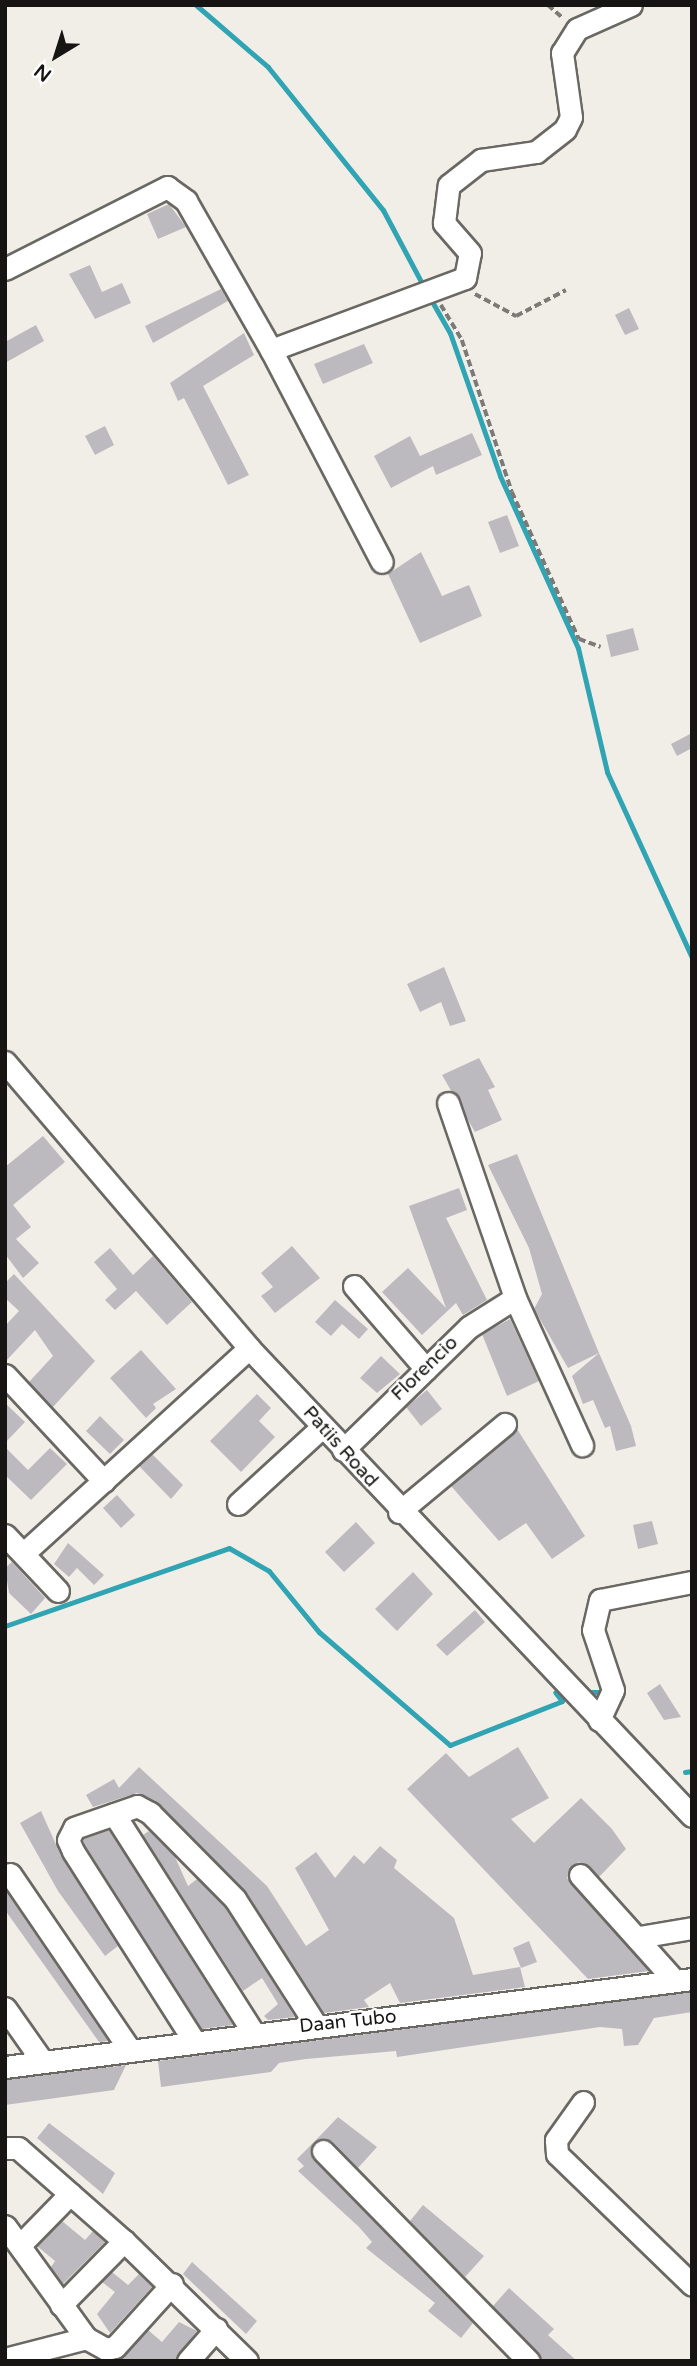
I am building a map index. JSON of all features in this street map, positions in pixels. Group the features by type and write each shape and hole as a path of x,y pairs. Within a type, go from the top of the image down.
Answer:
{"street":[{"path":"271,350 428,289 464,278 470,253 443,223 449,185 481,160 536,152 565,129 571,117 562,53 578,29 631,5"},
{"path":"5,269 167,187 186,201 271,350 382,562"},
{"name":"Patiis Road","path":"5,1062 249,1348 399,1512 692,1816"},
{"path":"448,1103 515,1298 582,1445"},
{"path":"354,1286 426,1369"},
{"name":"Florencio","path":"343,1450 468,1327 515,1298"},
{"path":"24,1553 249,1348"},
{"path":"5,1375 104,1481"},
{"path":"399,1512 505,1424"},
{"path":"238,1504 323,1427"},
{"path":"5,1535 58,1591"},
{"path":"599,1720 613,1690 593,1630 600,1600 692,1582"},
{"path":"194,2041 68,1840 74,1828 142,1807 224,1887 316,2025"},
{"path":"114,1814 253,2032"},
{"path":"10,1874 130,2050"},
{"path":"580,1875 683,1980"},
{"path":"639,1937 692,1928"},
{"name":"Daan Tubo","path":"5,2067 253,2032 683,1980"},
{"path":"5,2008 43,2062"},
{"path":"583,2102 556,2140 557,2154 692,2285"},
{"path":"5,2148 18,2148 124,2241 172,2284 247,2361"},
{"path":"323,2151 529,2361"},
{"path":"22,2243 70,2194"},
{"path":"5,2226 22,2243 61,2305 86,2338"},
{"path":"61,2305 124,2241"},
{"path":"5,2358 86,2338 115,2347 172,2284"},
{"path":"188,2361 216,2329"}],"path":[{"path":"464,278 478,297 510,316 566,290"},
{"path":"428,289 462,340 507,479 579,639 601,647"}],"building":[{"path":"169,204 186,227 158,239 147,214"},
{"path":"90,265 102,292 122,283 131,303 95,319 69,274"},
{"path":"221,289 228,301 153,343 145,326"},
{"path":"629,308 639,329 625,335 615,315"},
{"path":"36,325 44,341 5,363 5,342"},
{"path":"244,333 254,355 203,386 249,475 228,485 184,398 178,401 170,383"},
{"path":"364,344 373,363 323,384 314,364"},
{"path":"105,426 114,445 95,455 85,436"},
{"path":"472,433 482,455 436,475 433,466 391,488 374,456 410,436 420,456"},
{"path":"507,515 519,546 500,553 488,522"},
{"path":"421,552 442,596 469,585 482,616 420,643 388,574"},
{"path":"633,628 639,650 611,657 606,635"},
{"path":"692,733 692,748 677,756 671,744"},
{"path":"444,967 466,1021 450,1026 441,1002 420,1012 407,984"},
{"path":"479,1058 495,1087 488,1090 502,1120 475,1132 442,1075"},
{"path":"43,1136 65,1162 13,1205 31,1227 16,1239 39,1263 23,1278 5,1254 5,1167"},
{"path":"517,1154 599,1353 568,1368 534,1309 542,1294 529,1248 488,1165"},
{"path":"459,1188 467,1210 446,1218 487,1300 463,1315 456,1303 422,1335 382,1292 408,1268 446,1308 409,1206"},
{"path":"292,1246 320,1278 275,1313 261,1296 273,1287 261,1273"},
{"path":"110,1248 133,1275 153,1256 192,1302 167,1325 136,1291 115,1310 105,1300 117,1289 94,1262"},
{"path":"14,1274 95,1361 53,1407 29,1382 53,1356 35,1330 5,1362 5,1326 19,1311 5,1298 5,1283"},
{"path":"335,1300 368,1329 359,1339 342,1324 331,1336 315,1322"},
{"path":"510,1319 539,1381 507,1396 482,1334"},
{"path":"141,1350 176,1389 153,1404 156,1408 146,1418 110,1378"},
{"path":"599,1353 631,1426 636,1446 616,1451 610,1426 605,1428 593,1400 583,1404 572,1376"},
{"path":"381,1356 400,1374 377,1393 360,1378"},
{"path":"427,1390 442,1409 421,1426 406,1407"},
{"path":"257,1394 271,1408 259,1421 275,1437 241,1472 210,1441"},
{"path":"5,1403 25,1422 5,1443"},
{"path":"100,1416 124,1440 110,1454 86,1431"},
{"path":"517,1429 585,1536 552,1559 526,1523 499,1541 451,1486"},
{"path":"5,1447 28,1470 50,1448 67,1464 31,1500 5,1475"},
{"path":"152,1454 183,1485 171,1499 139,1466"},
{"path":"117,1495 135,1515 121,1528 103,1508"},
{"path":"652,1521 658,1544 638,1549 633,1525"},
{"path":"356,1522 375,1543 344,1572 325,1552"},
{"path":"68,1543 104,1575 94,1585 77,1568 69,1577 54,1564"},
{"path":"12,1562 45,1598 31,1614 9,1593 5,1568"},
{"path":"413,1572 433,1594 397,1631 375,1609"},
{"path":"475,1610 485,1622 447,1656 436,1645"},
{"path":"660,1684 681,1717 664,1720 647,1693"},
{"path":"518,1747 549,1798 511,1819 534,1843 581,1798 612,1829 626,1849 599,1877 578,1862 567,1878 649,1971 588,1979 407,1789 446,1753 469,1777"},
{"path":"139,1767 267,1886 306,1946 329,1930 295,1868 316,1852 335,1878 354,1855 364,1864 380,1846 397,1860 394,1868 454,1918 473,1975 520,1967 525,1987 400,2003 390,1983 364,2000 369,2007 324,2013 246,1892 159,1804 137,1793 93,1807 86,1795 114,1779 119,1788"},
{"path":"41,1811 62,1858 118,1946 105,1956 58,1891 20,1823"},
{"path":"109,1830 233,2025 202,2029 85,1845 83,1839"},
{"path":"149,1831 175,1857 188,1886 197,1879 225,1907 295,2017 268,2020 264,2016 278,2004 262,1978 243,1991 143,1835"},
{"path":"5,1890 108,2041 99,2042 5,1910"},
{"path":"529,1941 537,1962 521,1968 513,1948"},
{"path":"692,1992 692,2012 654,2018 638,2045 624,2046 622,2029 600,2027 397,2057 396,2051 306,2059 279,2063 271,2072 161,2087 158,2061"},
{"path":"126,2065 114,2090 5,2105 5,2080"},
{"path":"338,2117 377,2147 358,2168 332,2141 315,2141"},
{"path":"49,2123 115,2173 103,2194 37,2138"},
{"path":"313,2143 314,2160 473,2323 461,2338 428,2311 435,2303 366,2248 372,2242 359,2227 298,2171 304,2166 297,2159"},
{"path":"423,2205 484,2256 465,2277 410,2221"},
{"path":"62,2221 85,2240 93,2231 105,2242 63,2284 51,2267 55,2261 37,2246"},
{"path":"192,2262 257,2321 246,2334 183,2274"},
{"path":"112,2272 128,2285 139,2274 152,2287 110,2333 97,2314 115,2292 102,2282"},
{"path":"509,2288 554,2329 548,2335 577,2361 542,2359 493,2306"},
{"path":"179,2322 197,2331 175,2361 114,2361 148,2330 162,2342"}],"waterway":[{"path":"196,5 268,67 383,210 425,289"},
{"path":"430,298 450,333 500,476 578,648 607,772 692,958"},
{"path":"5,1626 229,1548 269,1571 319,1632 450,1745 562,1701 555,1692"},
{"path":"584,1692 598,1692"},
{"path":"685,1772 692,1771"}]}
